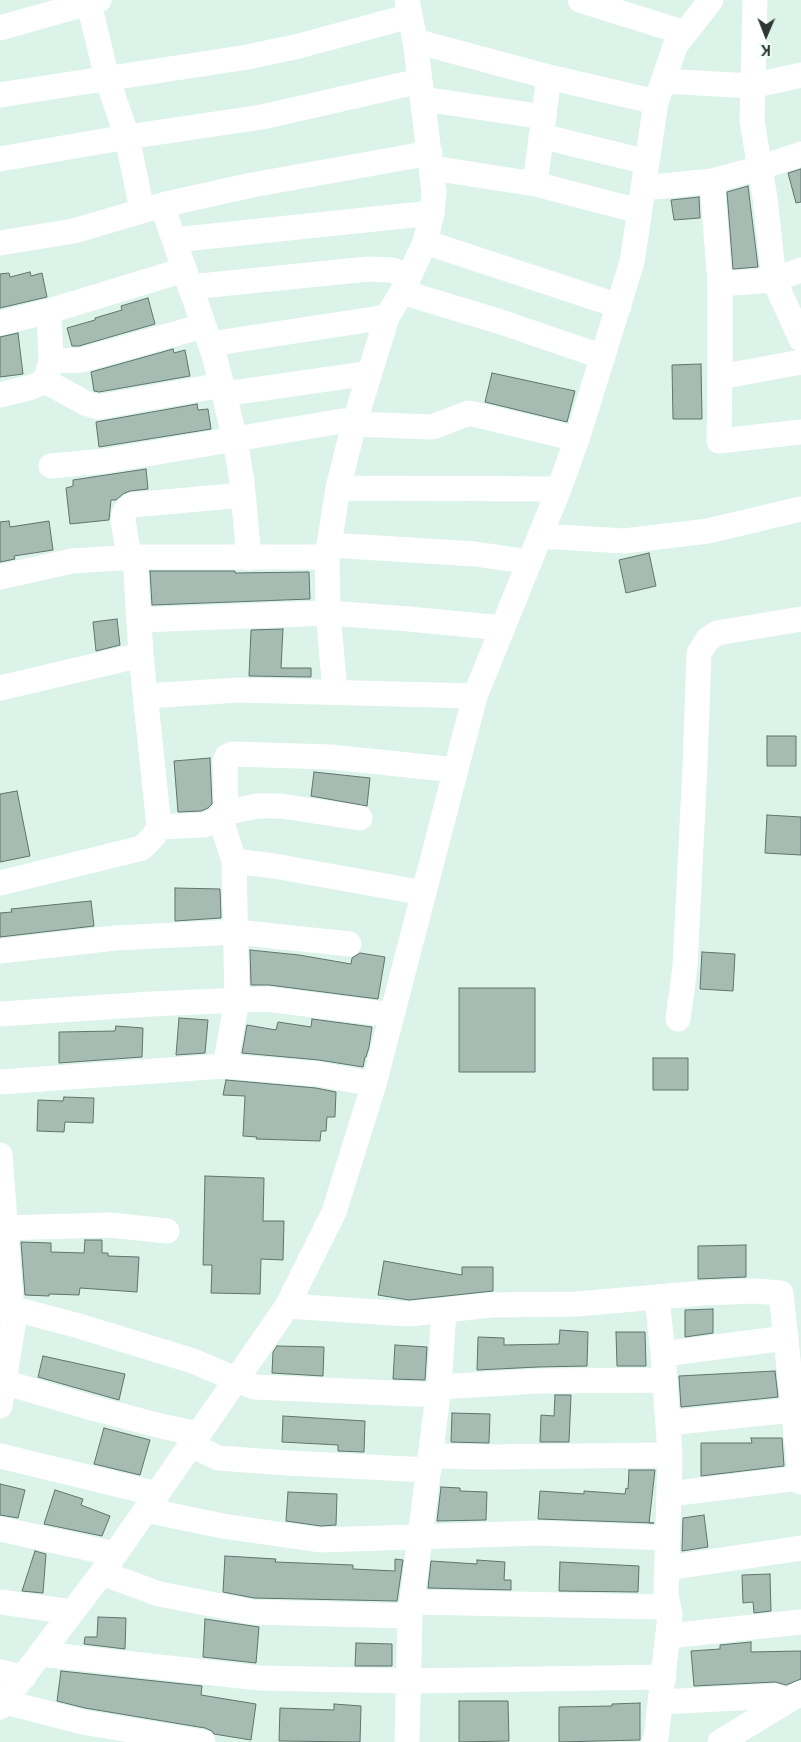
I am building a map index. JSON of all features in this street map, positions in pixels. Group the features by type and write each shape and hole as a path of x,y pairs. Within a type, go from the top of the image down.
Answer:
{"street":[{"path":"580,0 685,33"},
{"path":"203,1742 82,1722 3,1704 109,1563 287,1306 334,1212 374,1084 475,696 559,489 577,439 632,262 660,92 675,46 711,0"},
{"path":"755,0 752,121 765,198 774,280 801,339"},
{"path":"0,28 92,1 107,78 152,207 174,240 207,335 223,389 235,440 249,558"},
{"path":"0,95 248,57 316,42 408,8 415,41 431,160 434,192 432,212 425,242 406,284 387,317 354,424 338,488 328,551 328,613 335,691"},
{"path":"415,41 550,76 660,92 752,86 801,75"},
{"path":"535,184 550,76"},
{"path":"0,159 421,90 543,126 647,162"},
{"path":"0,243 74,231 152,207 252,185 431,160 535,184 641,200 759,168 801,154"},
{"path":"712,181 720,284 719,441 801,432"},
{"path":"174,240 432,212"},
{"path":"425,242 619,306"},
{"path":"0,323 187,278 368,269 392,270 406,284 500,322 603,357"},
{"path":"720,284 774,280 801,270"},
{"path":"48,371 49,312"},
{"path":"0,395 32,386 48,371 81,360 207,335 387,317"},
{"path":"720,377 801,362"},
{"path":"48,371 85,403 98,407 223,389 370,372"},
{"path":"51,466 105,461 342,421 354,424 432,427 469,414 577,439"},
{"path":"338,488 559,489"},
{"path":"0,883 142,848 153,837 159,827 147,696 132,557 123,520 127,509 132,505 243,495"},
{"path":"540,536 624,542 708,531 801,509"},
{"path":"0,576 72,561 132,557 249,558 328,551 475,554 530,562"},
{"path":"139,620 328,613 503,628"},
{"path":"678,1019 685,967 699,653 707,640 717,633 801,619"},
{"path":"0,688 142,656"},
{"path":"147,696 239,690 475,696"},
{"path":"159,827 204,825 216,821 222,815 226,808 225,761 227,756 232,754 330,757 456,770"},
{"path":"222,815 257,806 281,806 360,818"},
{"path":"222,815 234,861 237,1000 225,1066"},
{"path":"234,861 274,866 424,893"},
{"path":"0,951 115,938 236,932 349,944"},
{"path":"0,1014 151,1004 267,999 392,1015"},
{"path":"0,1082 225,1066 318,1074 374,1084"},
{"path":"0,1155 7,1303 13,1326 2,1381 0,1406"},
{"path":"3,1228 110,1225 166,1231"},
{"path":"287,1306 410,1314 492,1305 577,1304 703,1293 754,1291 781,1293 801,1482"},
{"path":"654,1742 661,1702 670,1615 666,1595 670,1456 657,1298"},
{"path":"7,1303 174,1355 254,1387 438,1391 540,1381 665,1380"},
{"path":"407,1742 411,1609 438,1391 444,1310"},
{"path":"663,1354 786,1338"},
{"path":"2,1381 195,1439 218,1458 288,1463 430,1463 487,1457 670,1456"},
{"path":"668,1423 793,1410"},
{"path":"0,1456 151,1502 222,1526 320,1540 539,1533 668,1538"},
{"path":"670,1494 801,1478"},
{"path":"0,1529 109,1563 159,1594 252,1612 662,1607 669,1611"},
{"path":"667,1568 801,1548"},
{"path":"0,1602 72,1612"},
{"path":"668,1636 801,1622"},
{"path":"41,1654 259,1678 408,1681 664,1677"},
{"path":"0,1672 24,1677"},
{"path":"661,1702 776,1696 793,1698"},
{"path":"720,1742 793,1698"}],"building":[{"path":"801,169 801,202 796,203 788,173"},
{"path":"748,186 758,267 733,269 727,192"},
{"path":"699,197 700,218 674,220 671,200"},
{"path":"30,272 31,276 42,273 47,297 0,308 0,274 9,273 10,277"},
{"path":"148,298 155,324 79,346 72,346 67,328 122,310 121,306"},
{"path":"18,333 23,374 0,377 0,337"},
{"path":"173,349 174,353 185,350 190,376 99,392 94,391 91,372"},
{"path":"701,364 702,419 673,419 672,365"},
{"path":"492,373 575,391 567,422 485,402"},
{"path":"197,404 198,410 208,409 211,429 99,447 96,422"},
{"path":"146,469 148,489 130,491 116,500 111,500 109,520 70,524 66,488 73,486 73,480"},
{"path":"9,521 10,527 49,521 53,550 14,556 15,559 0,562 0,522"},
{"path":"649,553 656,586 626,593 619,560"},
{"path":"150,571 309,572 310,599 152,605"},
{"path":"117,619 120,645 96,651 93,622"},
{"path":"283,629 281,668 311,668 311,677 249,676 251,630"},
{"path":"767,736 796,736 796,766 767,766"},
{"path":"210,758 212,804 201,811 178,812 174,761"},
{"path":"314,772 370,778 367,806 311,796"},
{"path":"17,791 30,856 0,862 0,794"},
{"path":"767,815 801,817 801,855 765,853"},
{"path":"175,888 220,889 221,918 175,921"},
{"path":"91,901 94,926 0,937 0,913 12,912 11,909"},
{"path":"250,950 299,955 351,964 352,958 360,953 385,957 378,999 269,985 251,985"},
{"path":"702,952 735,954 733,991 700,989"},
{"path":"459,988 535,988 535,1072 459,1072"},
{"path":"179,1018 208,1020 205,1053 176,1055"},
{"path":"312,1019 372,1027 363,1067 319,1060 242,1053 247,1025 276,1030 278,1022 311,1027"},
{"path":"116,1026 143,1028 142,1057 59,1063 59,1032 115,1031"},
{"path":"653,1058 688,1058 688,1090 653,1090"},
{"path":"226,1080 316,1088 336,1092 335,1117 327,1117 326,1131 321,1131 320,1141 256,1139 257,1137 243,1136 245,1096 223,1095"},
{"path":"64,1097 94,1098 93,1123 65,1122 64,1132 37,1131 38,1100 63,1101"},
{"path":"205,1176 264,1178 263,1221 284,1221 283,1260 261,1259 260,1294 211,1293 212,1265 203,1265"},
{"path":"85,1240 102,1240 102,1253 108,1253 108,1256 139,1257 137,1292 80,1288 79,1295 25,1295 21,1242 51,1243 51,1252 84,1253"},
{"path":"746,1245 746,1277 698,1279 698,1246"},
{"path":"384,1261 462,1275 462,1267 493,1267 493,1291 409,1300 378,1295"},
{"path":"713,1309 713,1333 685,1337 685,1310"},
{"path":"560,1330 588,1332 587,1366 477,1370 478,1337 504,1338 504,1345 559,1344"},
{"path":"616,1332 645,1332 646,1366 617,1366"},
{"path":"395,1345 427,1347 425,1380 393,1379"},
{"path":"277,1346 324,1347 323,1376 272,1373 273,1352"},
{"path":"43,1356 125,1374 119,1400 38,1377"},
{"path":"775,1371 778,1397 681,1407 679,1376"},
{"path":"555,1395 571,1395 569,1442 540,1442 541,1415 554,1416"},
{"path":"452,1413 490,1414 489,1443 451,1442"},
{"path":"283,1416 365,1421 364,1452 338,1451 338,1445 282,1442"},
{"path":"104,1428 150,1440 140,1475 94,1464"},
{"path":"751,1438 782,1438 784,1466 701,1476 701,1443 752,1443"},
{"path":"629,1470 655,1470 649,1523 538,1519 540,1491 584,1494 584,1491 625,1494 626,1488 628,1489"},
{"path":"0,1484 25,1490 18,1518 0,1515"},
{"path":"441,1487 460,1488 460,1491 487,1492 486,1520 437,1521"},
{"path":"55,1490 83,1499 81,1505 110,1516 102,1536 44,1524"},
{"path":"288,1492 337,1494 336,1525 321,1526 286,1521"},
{"path":"704,1515 708,1547 682,1551 683,1518"},
{"path":"35,1551 46,1554 43,1593 22,1591"},
{"path":"225,1556 276,1559 275,1562 353,1565 353,1569 395,1571 395,1559 403,1560 397,1601 254,1598 223,1592"},
{"path":"477,1560 505,1562 504,1580 511,1580 511,1590 428,1588 431,1561 477,1564"},
{"path":"560,1562 639,1566 638,1592 559,1591"},
{"path":"770,1574 771,1611 754,1613 753,1602 743,1603 742,1575"},
{"path":"98,1617 126,1618 125,1649 84,1644 85,1637 97,1637"},
{"path":"205,1619 259,1627 256,1663 203,1657"},
{"path":"751,1642 751,1652 801,1651 801,1679 786,1685 775,1682 694,1686 691,1651 720,1649 720,1645"},
{"path":"356,1643 392,1644 392,1666 355,1666"},
{"path":"61,1671 202,1686 201,1695 256,1704 251,1740 214,1734 205,1728 85,1708 57,1701"},
{"path":"459,1701 508,1701 509,1741 459,1742"},
{"path":"640,1703 640,1740 559,1742 559,1707 612,1706 612,1704"},
{"path":"334,1704 361,1706 360,1742 279,1741 280,1708 334,1710"}]}
